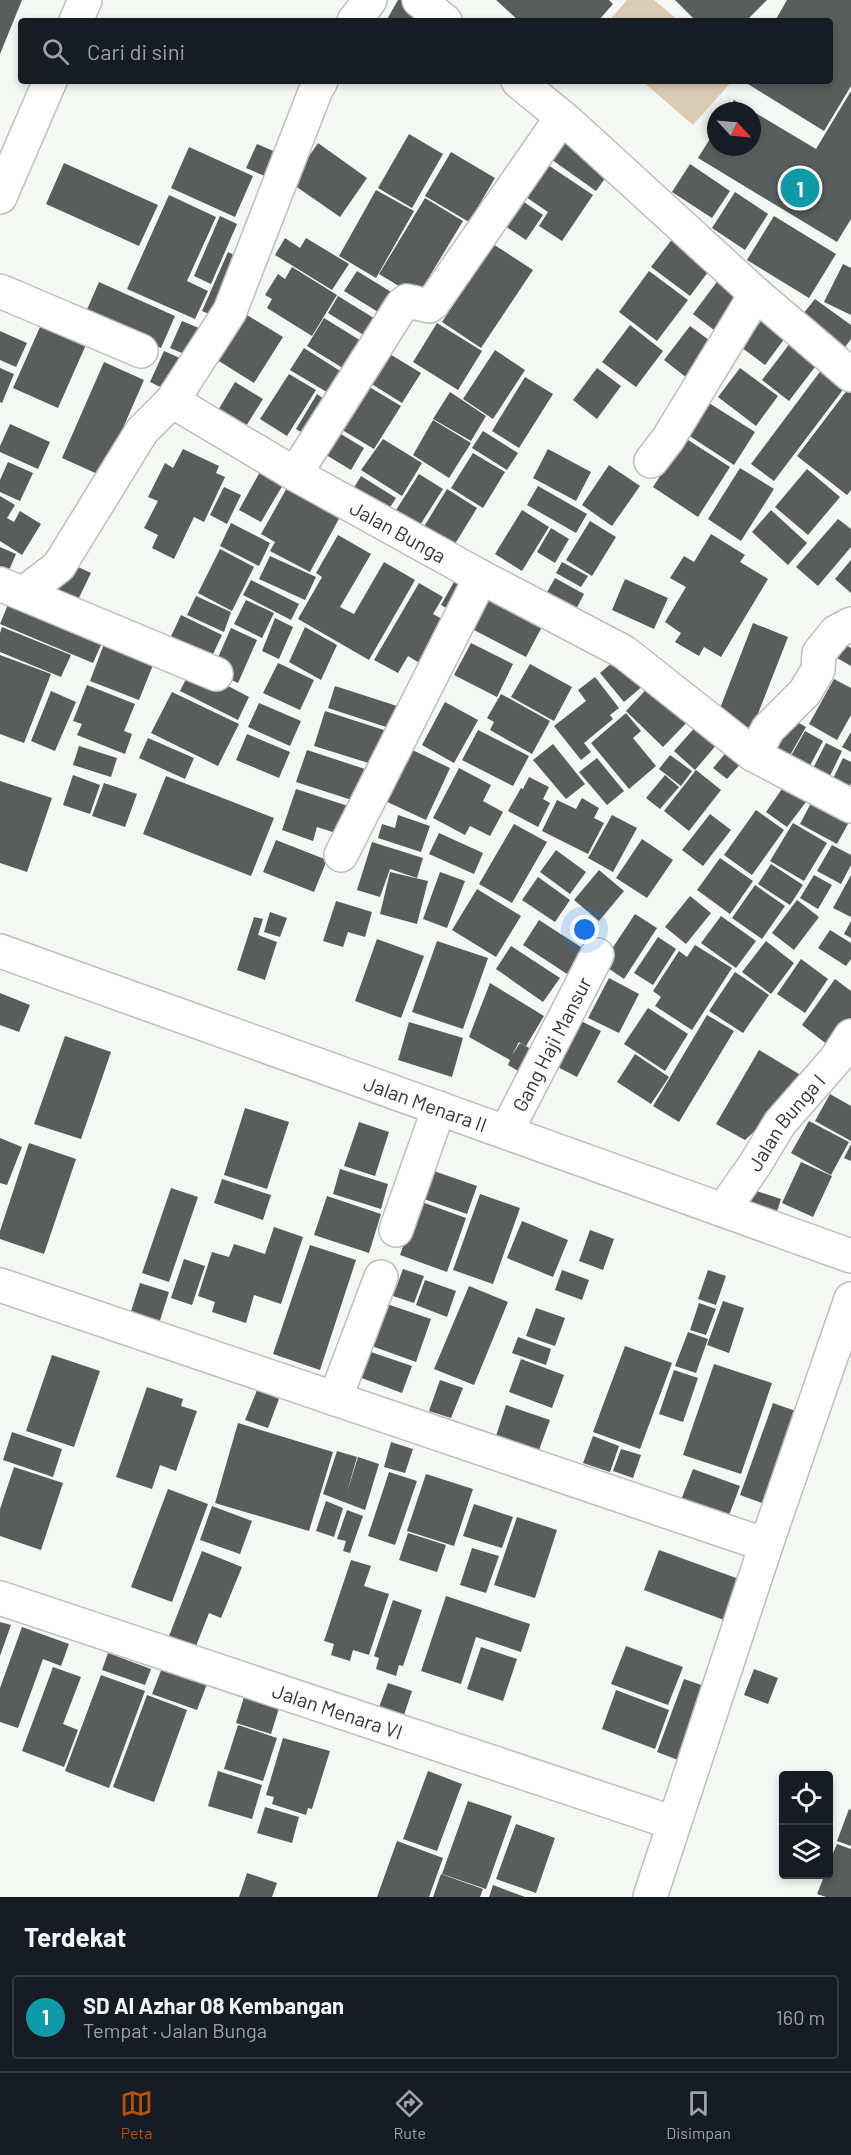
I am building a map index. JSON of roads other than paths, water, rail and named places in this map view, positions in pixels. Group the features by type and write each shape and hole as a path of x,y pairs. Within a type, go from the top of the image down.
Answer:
{"street":[{"path":"77,18 85,0"},
{"path":"356,18 370,0"},
{"path":"419,0 441,18"},
{"path":"0,197 49,84"},
{"path":"12,589 59,566 142,431 172,401 231,311 319,84"},
{"path":"522,84 562,117 756,294 851,375"},
{"path":"295,474 402,305 407,300 429,306 434,303 562,117"},
{"path":"0,291 141,351"},
{"path":"651,461 668,440 756,294"},
{"name":"Jalan Bunga","path":"172,401 295,474 481,577 624,652 754,755 851,806"},
{"path":"341,855 481,577"},
{"path":"12,589 216,674"},
{"path":"754,755 768,729 805,692 818,670 819,653 837,633 851,624"},
{"name":"Jalan Menara II","path":"0,951 851,1256"},
{"name":"Gang Haji Mansur","path":"506,1132 597,955"},
{"name":"Jalan Bunga I","path":"723,1210 754,1166 780,1123 836,1059 851,1036"},
{"path":"396,1230 440,1108"},
{"path":"335,1399 381,1277"},
{"path":"2,1292 335,1399 766,1545"},
{"path":"650,1897 766,1545 851,1299"},
{"name":"Jalan Menara VI","path":"0,1598 674,1823"}],"place":[{"name":"SD Al Azhar 08 Kembangan","path":"800,188"}]}
